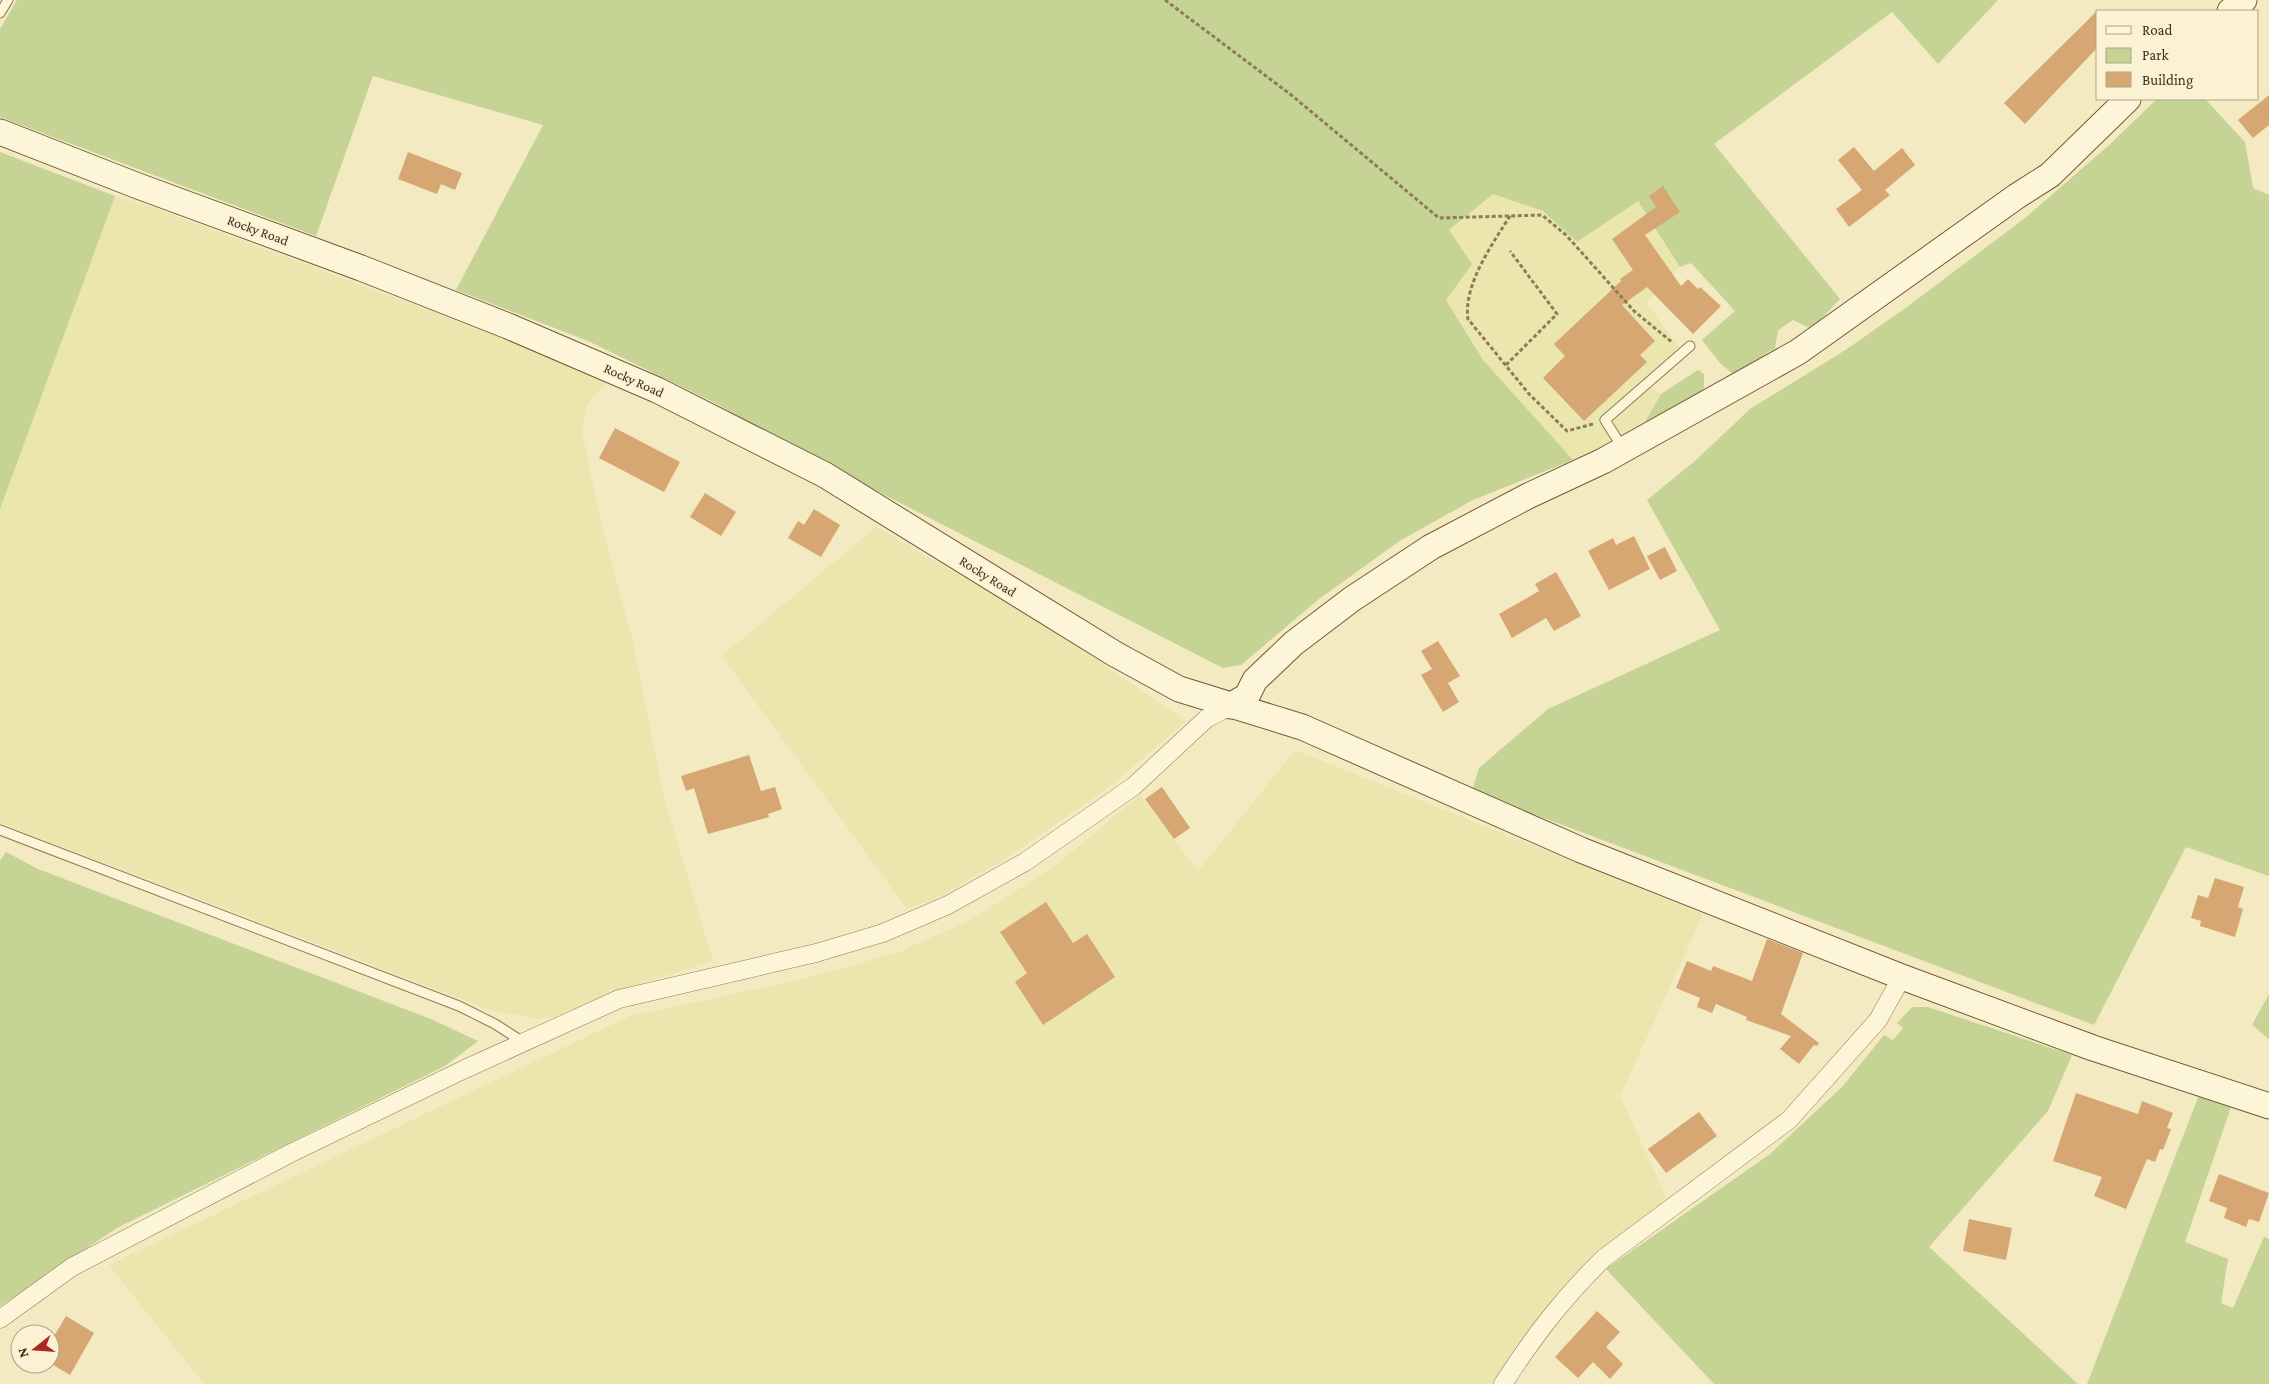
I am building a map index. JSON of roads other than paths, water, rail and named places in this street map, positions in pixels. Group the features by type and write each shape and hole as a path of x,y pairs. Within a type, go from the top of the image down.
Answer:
{"street":[{"path":"2231,10 2244,0"},
{"path":"0,1319 72,1267 292,1153 524,1042 619,999 816,953 883,933 948,905 1025,862 1122,795 1206,719 1247,696 1256,680 1294,643 1352,599 1423,552 1528,496 1623,449 1798,352 1953,241 2050,175 2127,100"},
{"name":"Rocky Road","path":"0,132 138,186 379,275 508,326 657,390 825,475 1131,663 1179,689 1302,727 1581,850 1902,977 2093,1048 2269,1106"},
{"path":"1503,1384 1537,1332 1580,1281 1604,1258 1789,1120 1878,1020 1902,977"}],"lane":[{"path":"0,13 8,0"},
{"path":"1623,449 1605,420 1687,349"},
{"path":"0,830 458,1006 495,1024 524,1042"}]}
